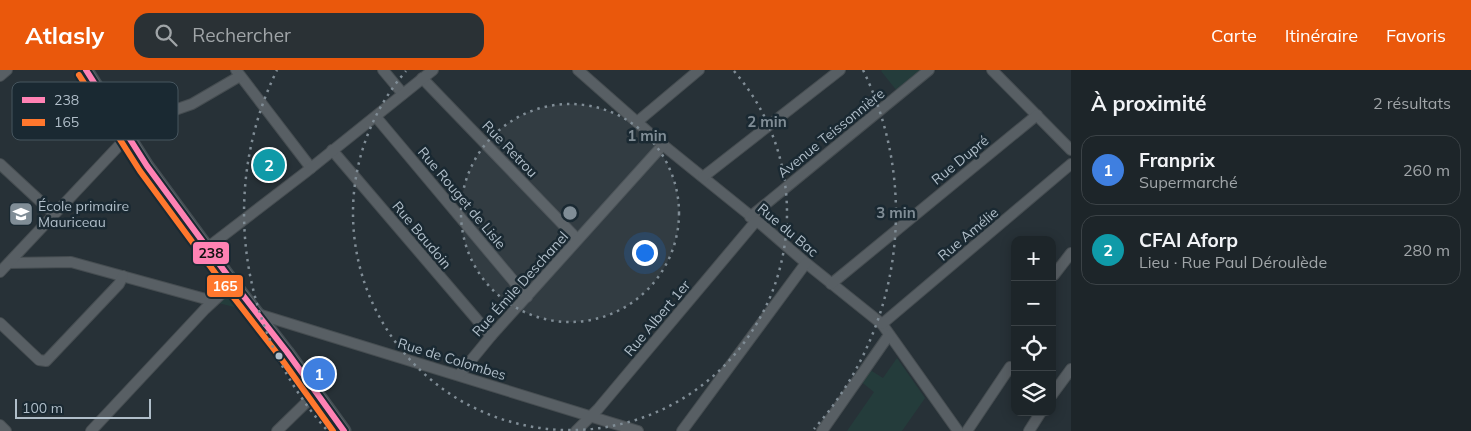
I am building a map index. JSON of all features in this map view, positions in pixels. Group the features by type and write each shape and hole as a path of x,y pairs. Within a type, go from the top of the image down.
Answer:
{"main road":[{"path":"86,70 94,82"},
{"path":"131,140 152,173 207,248 344,431"}],"street":[{"path":"0,76 7,70"},
{"path":"384,70 403,94"},
{"path":"207,248 376,117 432,70"},
{"name":"Rue du Bac","path":"578,70 663,145 882,324 958,431"},
{"path":"637,122 699,70"},
{"path":"703,177 840,70"},
{"name":"Avenue Teissonnière","path":"753,219 929,70"},
{"path":"992,70 1071,150"},
{"path":"178,109 192,104 238,73 311,168"},
{"name":"Rue Retrou","path":"422,78 577,240"},
{"name":"Rue Dupré","path":"831,284 1037,114"},
{"name":"Rue Rouget de Lisle","path":"376,117 527,297"},
{"path":"0,272 124,140"},
{"name":"Rue Émile Deschanel","path":"458,375 663,145"},
{"name":"Rue Baudoin","path":"332,150 491,336"},
{"path":"0,164 54,214"},
{"name":"Rue Amélie","path":"882,324 1071,164"},
{"name":"Rue Albert 1er","path":"576,431 590,417 753,219"},
{"path":"1056,272 1071,253"},
{"path":"9,263 71,262 213,301"},
{"path":"682,431 806,263"},
{"path":"0,323 39,360 46,361 119,284 123,276"},
{"path":"91,431 213,301 233,283"},
{"name":"Rue de Colombes","path":"258,314 638,431"},
{"path":"822,431 889,335"},
{"path":"967,431 1011,368"},
{"path":"1056,390 1071,369"},
{"path":"277,431 316,393"},
{"path":"1029,431 1038,416"},
{"path":"0,425 6,431"}],"green space":[{"path":"882,70 922,70 897,91"},
{"path":"228,294 237,306 218,303"},
{"path":"897,358 925,398 923,401 902,431 847,431 874,392 859,380 867,368 883,378"}],"transit line":[{"name":"238","path":"86,70 94,82"},
{"name":"165","path":"79,75 83,82"},
{"name":"165","path":"120,140 140,171 280,357 333,431"},
{"name":"238","path":"130,140 147,166 344,431"}],"place":[{"name":"CFAI Aforp","path":"269,165"},
{"name":"École primaire Mauriceau","path":"21,214"},
{"name":"Franprix","path":"319,374"}]}
